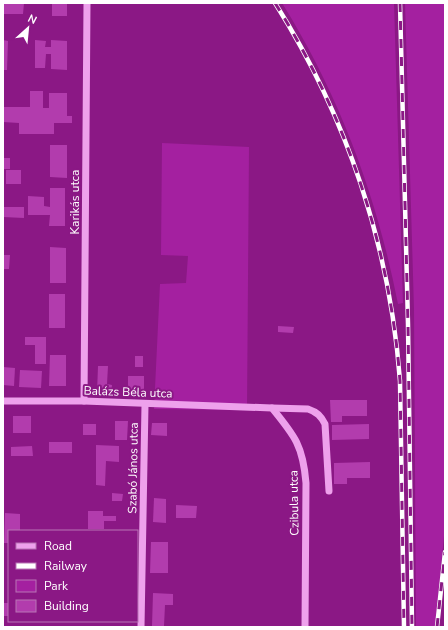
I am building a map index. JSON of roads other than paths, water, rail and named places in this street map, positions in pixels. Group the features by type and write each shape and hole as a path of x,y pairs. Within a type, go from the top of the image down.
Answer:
{"street":[{"name":"Karikás utca","path":"84,401 87,3"},
{"name":"Balázs Béla utca","path":"3,401 84,401 272,408"},
{"name":"Szabó János utca","path":"141,627 140,559 145,404"},
{"path":"272,408 308,409 314,411 322,418 325,424 329,491"},
{"name":"Czibula utca","path":"272,408 293,433 304,460 306,483 305,627"}],"railway":[{"path":"275,3 301,46 324,91 344,137 361,184 375,232 386,281 395,331 400,381 404,627"},
{"path":"400,3 408,324 412,627"},
{"path":"437,627 445,552"}]}
